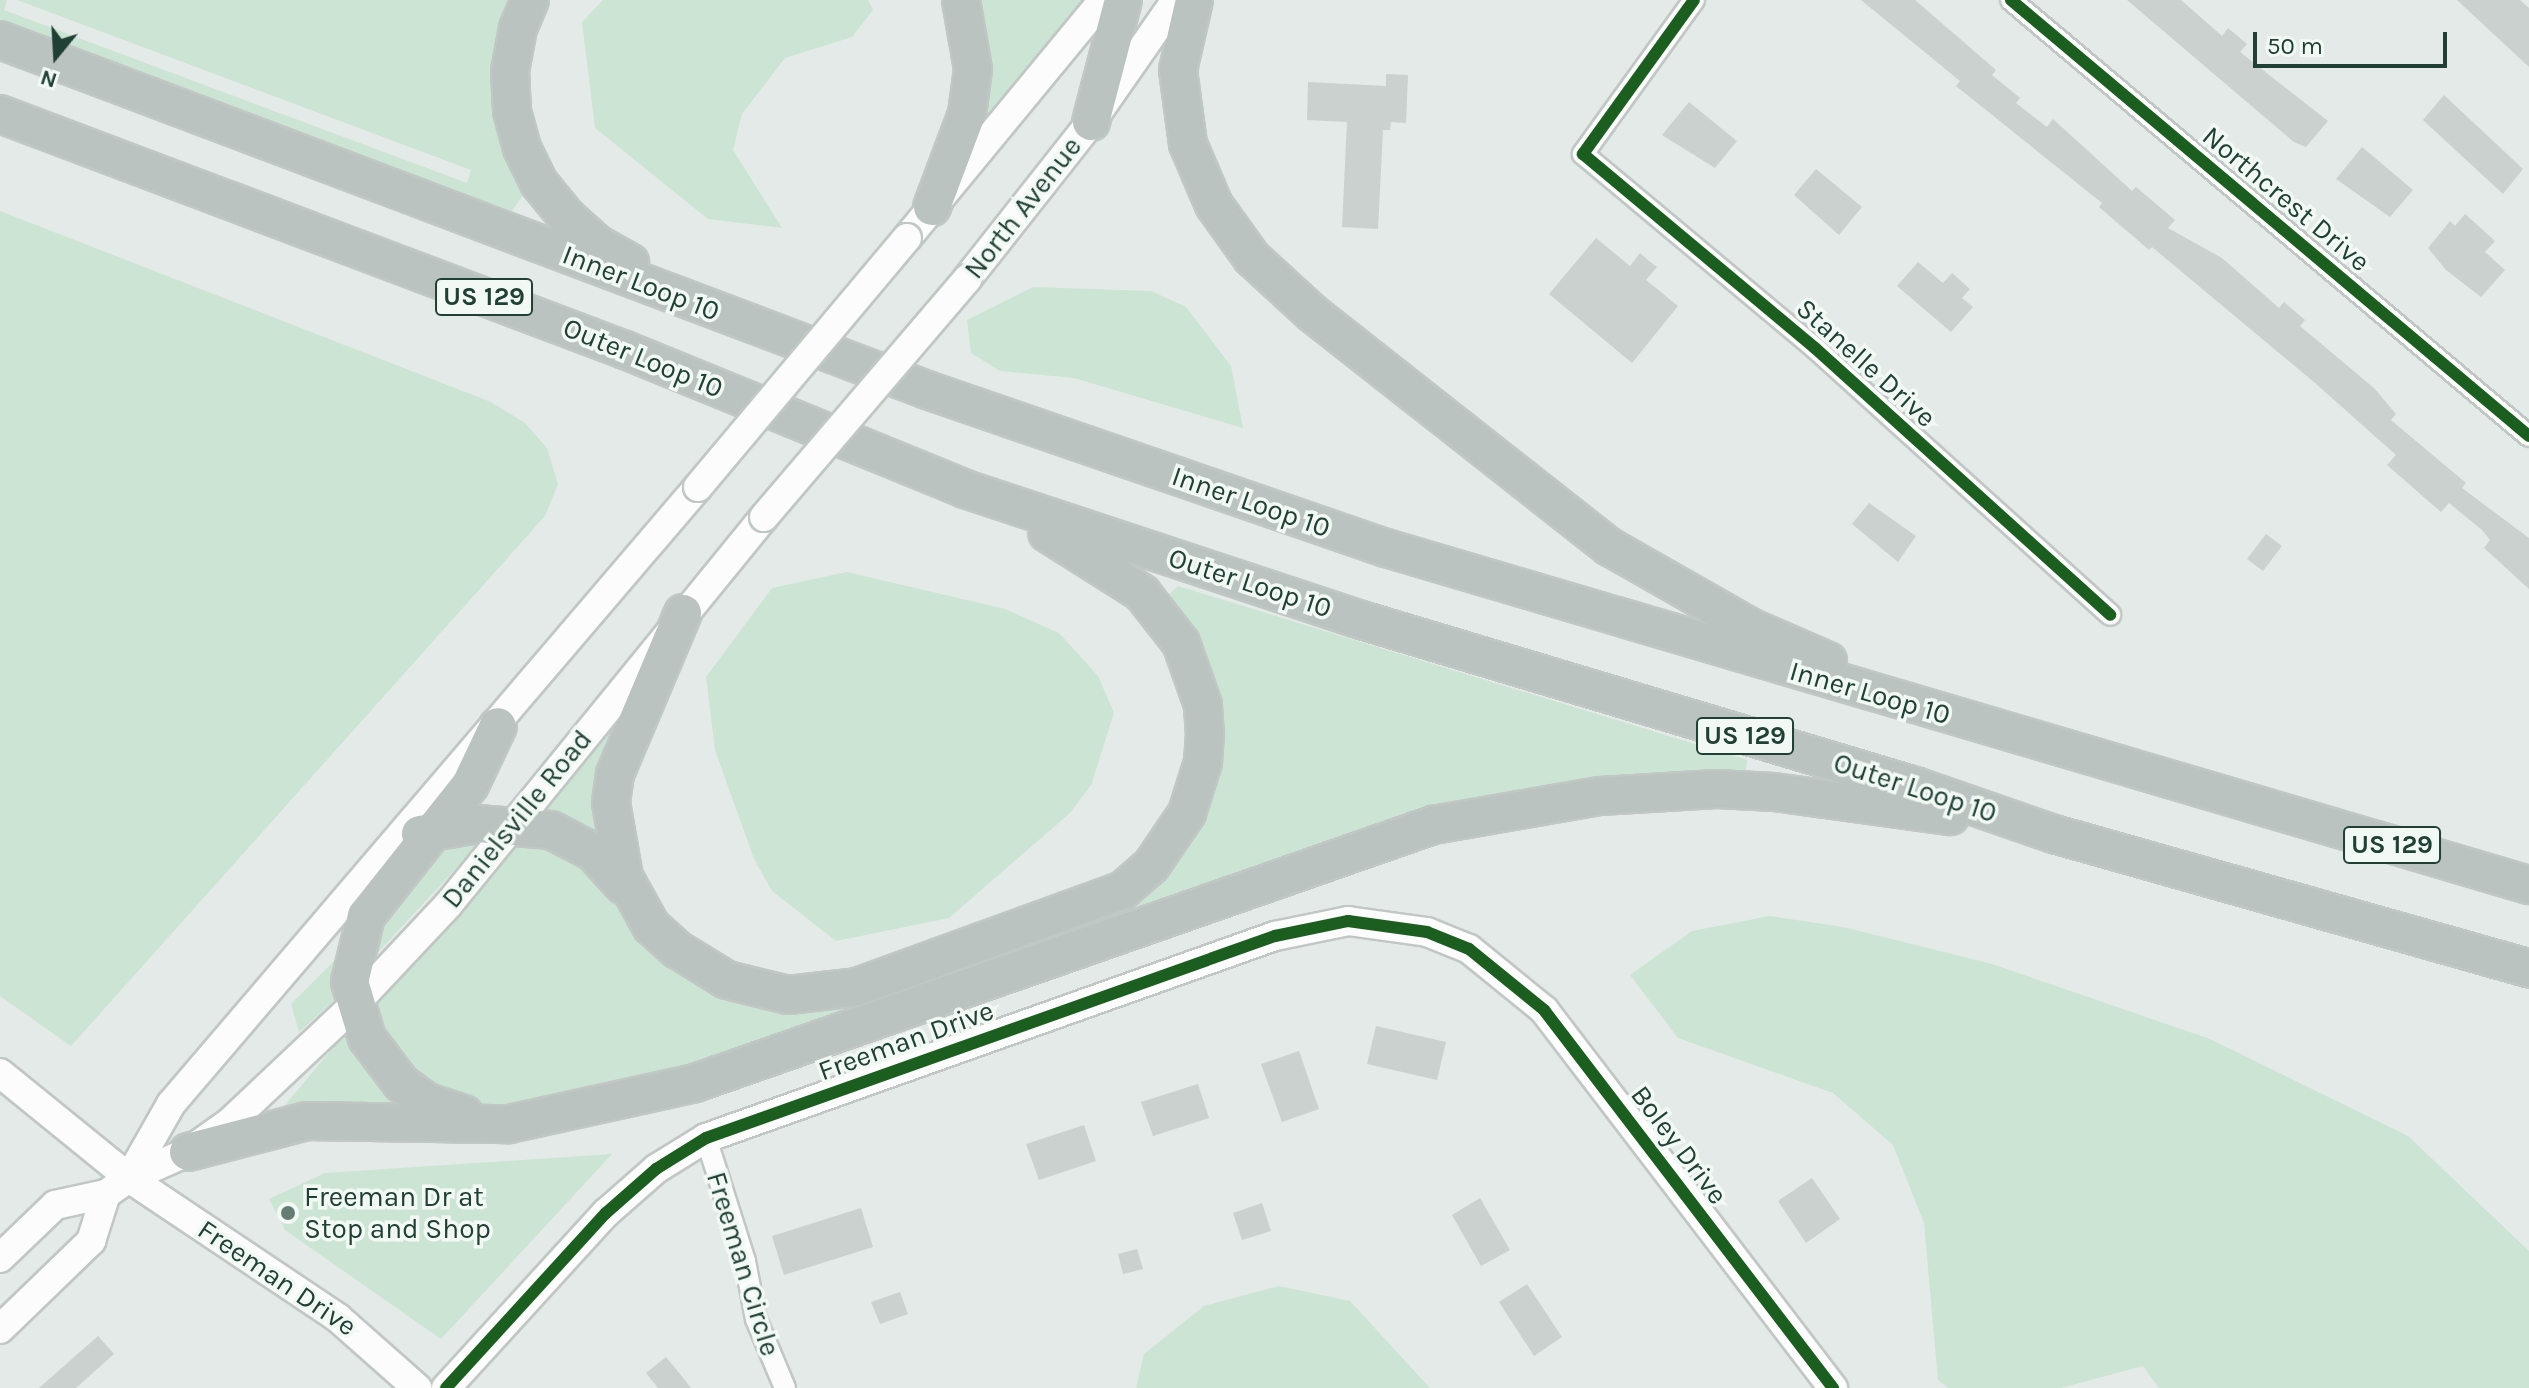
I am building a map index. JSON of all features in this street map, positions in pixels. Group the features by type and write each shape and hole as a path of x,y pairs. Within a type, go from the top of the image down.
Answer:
{"highway":[{"path":"530,0 518,28 510,71 512,111 539,183 597,244 730,317"},
{"path":"932,207 967,114 973,69 961,0"},
{"path":"1091,122 1123,0"},
{"path":"1194,0 1178,70 1188,144 1214,205 1279,285 1608,546 1752,628 2050,746"},
{"name":"Inner Loop 10","path":"0,40 730,317 1116,457 1386,548 2529,885"},
{"name":"Outer Loop 10","path":"0,114 625,350 965,489 1358,619 1915,786 2054,834 2529,968"},
{"path":"417,834 514,823 551,830 593,852 634,898 651,926 703,968 762,990 817,995 857,987 1070,913 1123,890 1151,866 1187,813 1203,762 1203,705 1181,643 1162,613 1111,569 965,489"},
{"path":"634,898 615,841 615,774 683,613"},
{"path":"498,726 470,785 417,834 366,916 353,958 355,1004 367,1038 401,1083 427,1102 509,1124"},
{"path":"188,1152 307,1121 509,1124 695,1083 1433,825 1600,796 1717,789 1893,807 2054,834"}],"main road":[{"path":"498,726 1103,0"},
{"name":"North Avenue","path":"858,408 967,279 1091,122 1176,0"},
{"name":"Danielsville Road","path":"0,1258 55,1205 118,1186 188,1152 230,1122 355,1004 448,905 683,613 858,408"},
{"path":"0,1329 91,1241 118,1186 171,1104 417,834"},
{"name":"Freeman Drive","path":"446,1388 606,1213 656,1169 706,1138 1300,930 1348,921 1386,924 1427,932 1469,949"},
{"name":"Boley Drive","path":"1469,949 1544,1010 1833,1388"},
{"name":"Freeman Drive","path":"0,1073 118,1186 338,1318 417,1388"}],"street":[{"name":"Stanelle Drive","path":"1694,0 1583,154 1815,348 2110,615"},
{"name":"Northcrest Drive","path":"2011,0 2529,436"},
{"name":"Freeman Circle","path":"706,1138 745,1261 756,1319 785,1388"}],"green space":[{"path":"0,0 7,0 4,10 467,183 471,170 17,0 518,0 526,191 512,211 353,155 0,21"},
{"path":"603,0 868,0 873,10 852,37 785,58 742,114 733,150 782,228 708,219 595,128 582,22"},
{"path":"979,0 1086,0 977,127 987,64"},
{"path":"0,211 491,402 525,423 547,448 558,484 545,516 71,1046 0,996"},
{"path":"1033,287 1151,291 1186,307 1231,366 1243,428 1074,378 1000,371 971,353 967,320"},
{"path":"847,572 1005,609 1059,633 1098,676 1114,713 1091,785 1070,813 949,918 836,941 772,891 754,859 715,750 706,677 772,588"},
{"path":"1178,586 1747,760 1745,779 1581,787 692,1069 512,1109 463,1105 420,1084 368,1009 522,838 562,846 748,999 1080,923 1207,796 1165,598"},
{"path":"627,708 604,843 539,815"},
{"path":"475,842 475,848 370,961 375,928 431,855"},
{"path":"1770,916 1843,927 1992,964 2210,1039 2408,1136 2529,1251 2529,1388 2159,1388 2143,1366 2061,1388 1948,1388 1938,1380 1924,1223 1893,1145 1833,1093 1678,1038 1630,975 1692,931"},
{"path":"341,954 343,992 299,1032 291,1004"},
{"path":"347,1031 422,1108 280,1111"},
{"path":"612,1154 441,1339 285,1230 269,1199 325,1173"},
{"path":"1279,1286 1350,1301 1430,1388 1136,1388 1144,1354 1204,1306"}],"building":[{"path":"1861,0 1915,0 1996,70 1992,75 2020,98 2016,103 2047,127 2053,119 2132,191 2136,187 2175,220 2168,228 2222,258 2279,308 2284,302 2305,320 2300,326 2375,389 2396,414 2391,420 2466,483 2462,488 2529,538 2529,589 2484,548 2490,540 2482,530 2449,503 2441,512 2387,465 2396,455 2315,383 2152,247 2149,250 2099,207 2102,203 1956,86 1960,81"},
{"path":"2127,0 2181,0 2222,36 2228,28 2247,44 2240,52 2328,121 2306,147 2294,142"},
{"path":"2457,0 2520,0 2529,8 2529,67"},
{"path":"1386,74 1408,75 1406,123 1391,122 1390,130 1383,130 1378,229 1342,227 1347,122 1307,120 1308,82 1386,86"},
{"path":"2444,95 2523,169 2503,194 2423,120"},
{"path":"1689,102 1737,141 1715,168 1662,135"},
{"path":"2362,147 2413,190 2390,217 2336,179"},
{"path":"1816,169 1862,207 1839,235 1794,195"},
{"path":"2465,214 2495,241 2485,252 2505,270 2481,297 2446,270 2428,248 2450,221 2455,226"},
{"path":"1596,238 1630,266 1640,253 1657,267 1646,280 1678,306 1632,363 1549,294"},
{"path":"1918,262 1943,283 1952,273 1970,289 1962,298 1973,307 1951,332 1897,286"},
{"path":"1869,503 1916,536 1898,562 1852,524"},
{"path":"2266,534 2282,546 2263,571 2247,559"},
{"path":"1376,1026 1446,1042 1437,1080 1367,1064"},
{"path":"1299,1051 1319,1109 1282,1122 1261,1064"},
{"path":"1198,1084 1209,1118 1153,1136 1141,1102"},
{"path":"1084,1125 1096,1161 1039,1180 1026,1144"},
{"path":"1812,1178 1840,1219 1806,1243 1778,1201"},
{"path":"1480,1198 1510,1250 1481,1266 1452,1215"},
{"path":"1262,1203 1271,1231 1242,1240 1233,1213"},
{"path":"861,1208 873,1247 784,1275 772,1236"},
{"path":"1137,1249 1143,1269 1123,1274 1118,1254"},
{"path":"1527,1284 1562,1337 1534,1356 1499,1302"},
{"path":"900,1292 908,1314 880,1324 871,1302"},
{"path":"98,1336 114,1354 76,1388 39,1388"},
{"path":"666,1357 691,1388 658,1388 646,1373"}],"cycle path":[{"path":"1694,0 1583,154 1815,348 2110,615"},
{"path":"2011,0 2529,436"},
{"path":"446,1388 606,1213 656,1169 706,1138 1275,936 1348,921 1427,932 1469,949 1544,1010 1833,1388"}],"place":[{"name":"Freeman Dr at Stop and Shop","path":"288,1213"}]}
